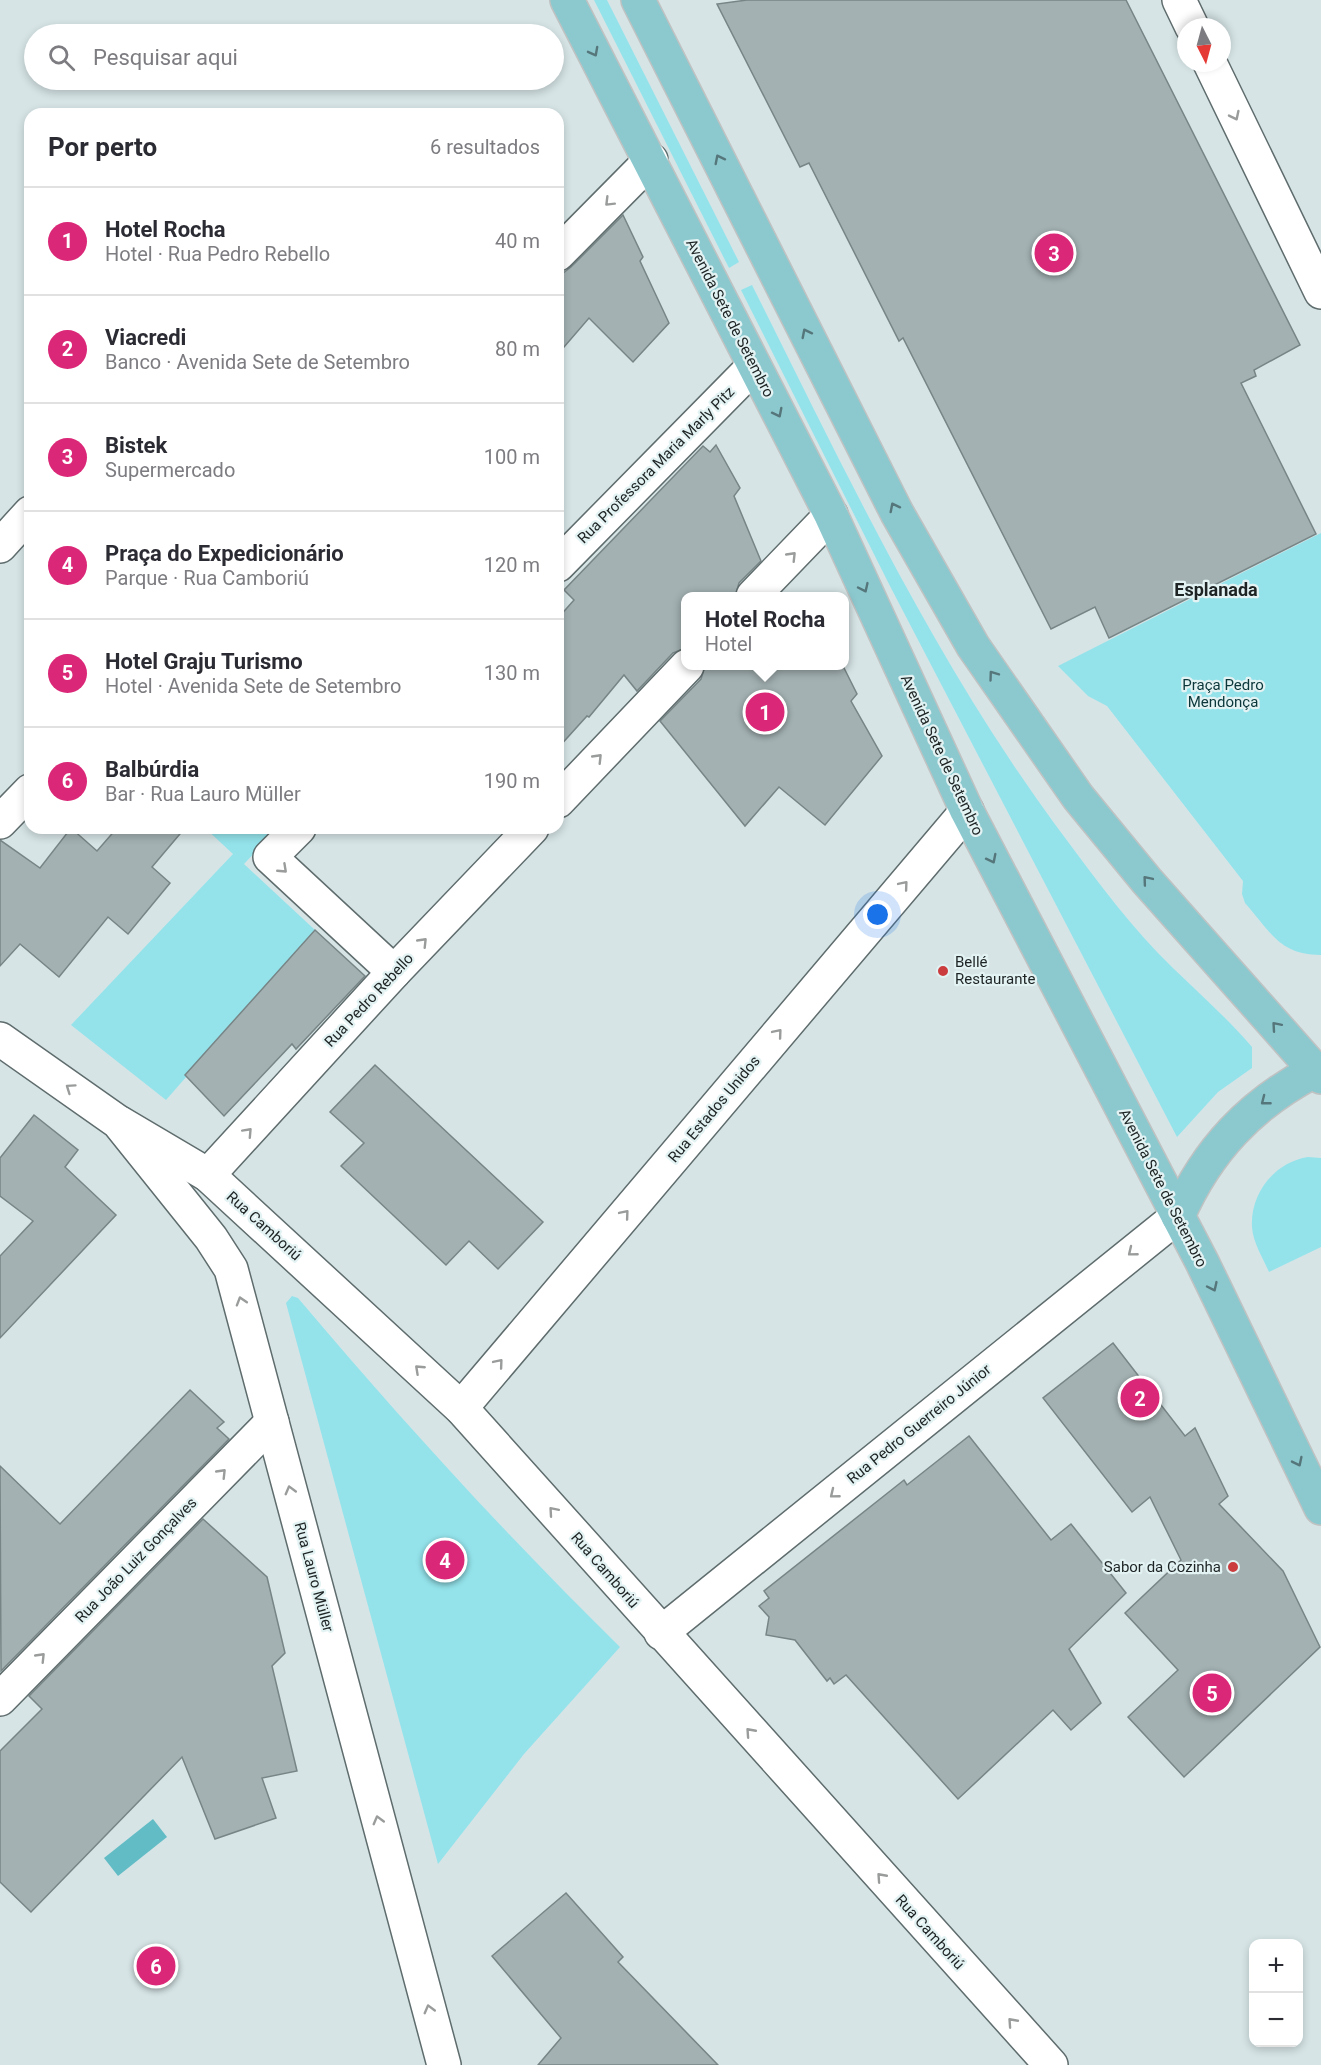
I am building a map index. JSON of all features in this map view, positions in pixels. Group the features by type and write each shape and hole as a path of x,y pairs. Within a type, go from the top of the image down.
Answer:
{"main road":[{"name":"Avenida Sete de Setembro","path":"567,0 831,515 967,811 1178,1216 1321,1509"},
{"path":"638,0 897,513 973,646 1078,797 1147,881 1319,1070 1264,1101 1222,1141 1190,1189 1178,1216"}],"street":[{"path":"1179,0 1188,18"},
{"path":"1213,72 1321,292"},
{"path":"564,248 651,160"},
{"name":"Rua Professora Maria Marly Pitz","path":"564,559 754,366"},
{"path":"758,592 831,515"},
{"path":"0,546 24,520"},
{"path":"564,795 683,670"},
{"path":"0,822 24,798"},
{"name":"Rua Estados Unidos","path":"461,1408 967,811"},
{"path":"292,834 270,857 394,972"},
{"name":"Rua Pedro Rebello","path":"208,1175 394,972 526,834"},
{"path":"0,1039 118,1122"},
{"name":"Rua Camboriú","path":"118,1122 208,1175 461,1408 661,1634 1051,2065"},
{"name":"Rua Lauro Müller","path":"118,1122 211,1238 231,1269 444,2065"},
{"name":"Rua Pedro Guerreiro Júnior","path":"661,1634 1178,1216"},
{"name":"Rua João Luiz Gonçalves","path":"0,1698 272,1422"}],"green space":[{"path":"594,0 607,0 739,262 729,268"},
{"path":"752,285 856,492 929,628 1010,759 1054,823 1130,921 1157,952 1252,1047 1252,1068 1218,1092 1177,1137 891,588 741,290"},
{"name":"Praça Pedro Mendonça","path":"1321,533 1321,955 1295,951 1285,946 1269,932 1245,903 1242,894 1243,881 1107,706 1088,696 1058,666"},
{"path":"211,834 272,834 244,864 315,930 166,1100 71,1025 233,854"},
{"path":"1308,1157 1321,1158 1321,1247 1269,1272 1253,1233 1252,1214 1255,1202 1260,1191 1275,1172 1296,1160"},
{"path":"292,1296 298,1298 375,1388 495,1520 620,1647 524,1754 438,1864 286,1303"}],"shaded area":[{"path":"153,1819 167,1837 118,1876 104,1858"}],"building":[{"path":"747,0 1126,0 1300,345 1254,370 1256,376 1241,383 1316,534 1109,638 1095,607 1051,629 903,338 899,341 809,163 800,167 717,4"},
{"path":"623,215 643,257 640,261 669,323 633,362 589,318 564,347 564,272"},
{"path":"716,445 740,488 734,496 761,561 739,583 736,592 681,592 681,650 673,653 637,691 624,675 589,717 587,716 564,741 564,611 574,600 564,590 703,446 710,452"},
{"path":"704,670 845,670 857,694 851,701 882,756 825,825 779,787 745,826 660,721 701,679"},
{"path":"66,834 78,834 97,851 112,834 180,834 152,867 170,883 128,934 108,917 59,977 20,944 0,966 0,840 40,868"},
{"path":"315,930 365,976 296,1049 292,1044 224,1116 185,1075"},
{"path":"375,1065 543,1222 498,1269 469,1241 446,1265 341,1166 364,1143 330,1112"},
{"path":"34,1115 78,1150 65,1167 116,1215 0,1338 0,1256 33,1221 0,1196 0,1158"},
{"path":"1113,1343 1185,1436 1195,1428 1228,1496 1219,1504 1283,1571 1320,1647 1184,1777 1128,1717 1178,1670 1125,1613 1181,1560 1150,1497 1132,1512 1043,1398"},
{"path":"190,1390 224,1422 217,1428 229,1439 1,1671 0,1466 60,1524"},
{"path":"969,1436 1051,1540 1071,1524 1126,1593 1069,1649 1101,1703 1071,1730 1053,1710 958,1799 846,1675 834,1684 830,1678 827,1681 795,1640 766,1635 769,1617 759,1606 769,1598 764,1591 904,1480 907,1485"},
{"path":"203,1519 267,1577 285,1653 272,1666 297,1771 262,1778 276,1818 215,1839 182,1757 31,1912 0,1882 0,1751 42,1709 29,1696"},
{"path":"566,1893 623,1957 618,1962 718,2065 538,2065 561,2038 492,1956"}],"place":[{"name":"Bistek","path":"1054,253"},
{"name":"Hotel Rocha","path":"765,712"},
{"name":"Bellé Restaurante","path":"943,971"},
{"name":"Viacredi","path":"1140,1398"},
{"name":"Praça do Expedicionário","path":"445,1560"},
{"name":"Sabor da Cozinha","path":"1233,1567"},
{"name":"Hotel Graju Turismo","path":"1212,1693"},
{"name":"Balbúrdia","path":"156,1966"}],"district":[{"name":"Esplanada","path":"1216,590"}]}
